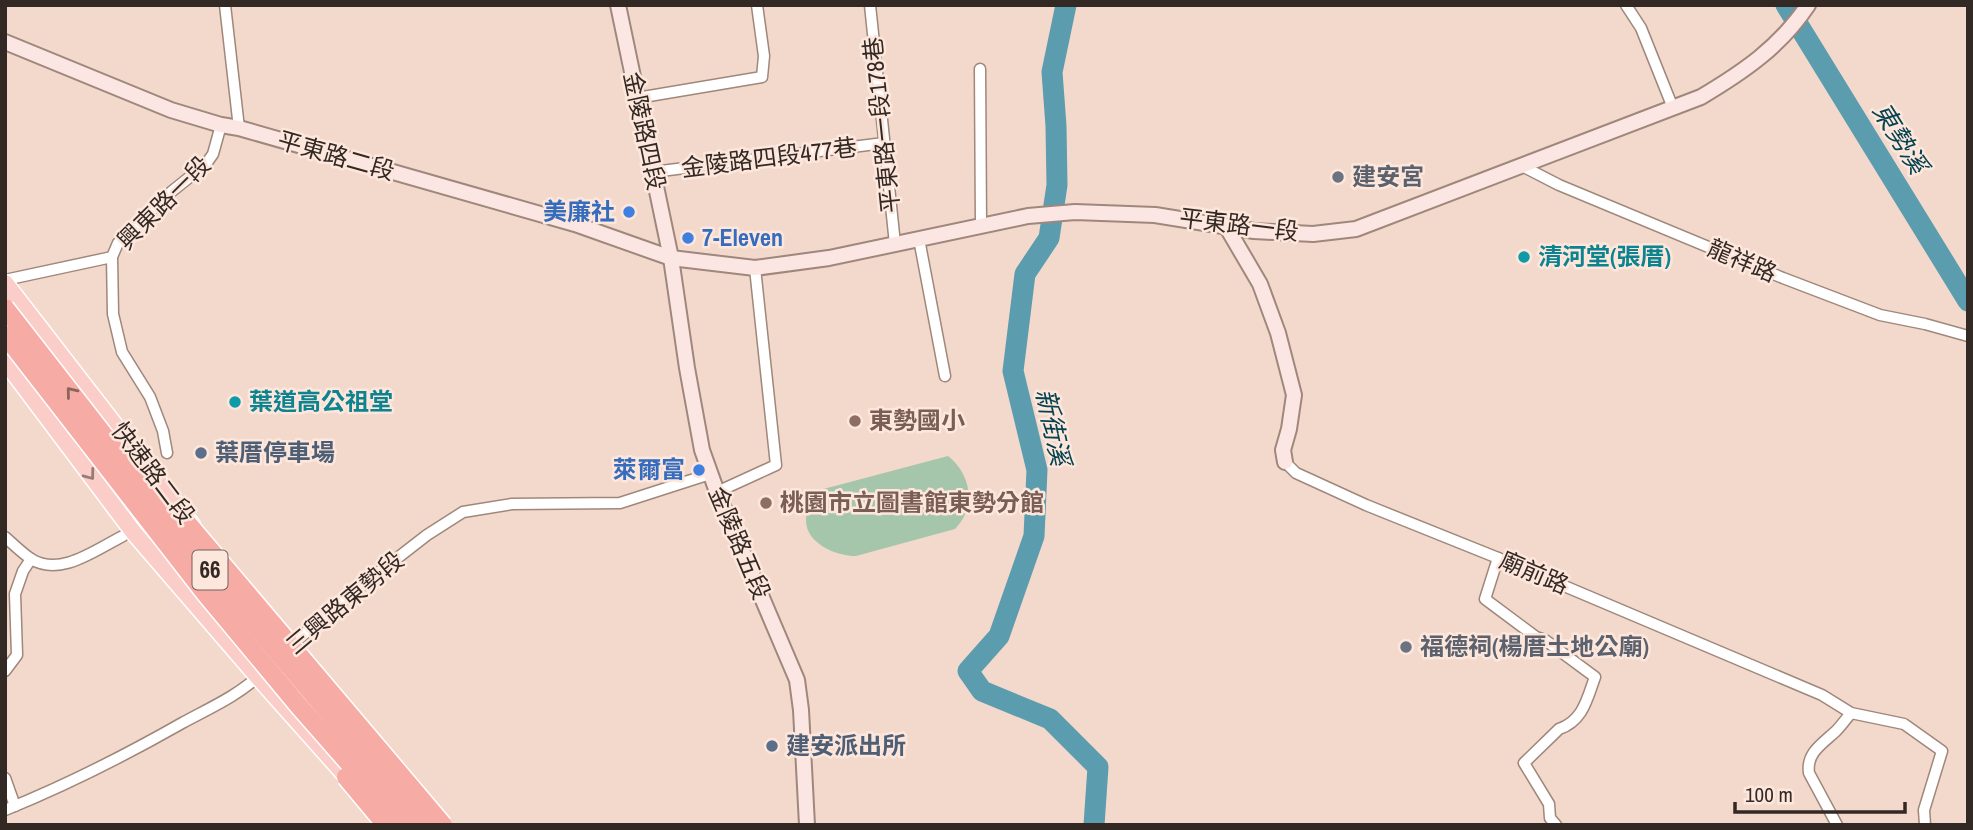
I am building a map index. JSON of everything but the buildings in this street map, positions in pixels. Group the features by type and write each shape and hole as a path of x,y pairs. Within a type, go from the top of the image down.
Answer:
{"highway":[{"name":"66","path":"5,308 84,408 93,434 205,593 403,825"},
{"name":"66","path":"5,335 93,434 423,825"},
{"path":"93,434 161,555 387,825"},
{"path":"93,434 139,466 443,825"}],"main road":[{"name":"快速路二段","path":"5,281 288,650 412,801 435,825"},
{"name":"快速路二段","path":"5,361 134,533 387,825"}],"street":[{"path":"225,5 239,128"},
{"name":"金陵路四段","path":"618,5 671,258"},
{"path":"637,98 762,77 764,56 757,5"},
{"name":"平東路一段178巷","path":"870,5 895,244"},
{"path":"1626,5 1641,28 1673,108"},
{"name":"平東路一段","path":"671,258 755,268 829,258 1028,216 1075,212 1155,215 1254,231 1313,234 1356,229 1701,97 1770,51 1805,11"},
{"name":"平東路二段","path":"5,42 171,110 575,224 671,258"},
{"path":"980,69 981,226"},
{"name":"興東路一段","path":"5,281 112,257 118,243 171,192 206,164 213,154 221,125"},
{"name":"金陵路四段477巷","path":"653,172 884,143"},
{"name":"龍祥路","path":"1522,166 1559,185 1783,278 1880,315 1968,336"},
{"name":"廟前路","path":"1226,226 1260,284 1281,345 1294,395 1283,450 1285,462 1296,473 1366,505 1822,695 1851,713 1904,724 1942,751 1924,810 1925,825"},
{"path":"919,239 945,376"},
{"path":"112,257 113,314 122,352 150,397 163,431 167,453"},
{"name":"金陵路五段","path":"671,258 702,450 717,492 797,680 807,825"},
{"path":"717,492 776,465 755,268"},
{"name":"三興路東勢段","path":"10,808 118,759 222,701 258,677 333,608 427,535 463,512 512,504 620,503 710,474"},
{"path":"5,537 30,559 47,566 69,564 123,536"},
{"path":"1498,558 1486,599 1595,677 1583,712 1559,729 1524,763 1549,804 1550,818 1556,825"},
{"path":"5,671 17,655 15,594 30,559"},
{"path":"1837,825 1809,773 1808,764 1811,754 1851,713"},
{"path":"5,778 10,808"}],"green space":[{"path":"948,456 962,472 969,501 962,520 955,529 856,556 831,551 811,535 806,515 816,491"}],"waterway":[{"name":"新街溪","path":"1066,5 1052,72 1057,185 1049,238 1025,274 1013,371 1037,470 1034,536 999,636 968,671 982,691 1050,719 1098,767 1094,825"},
{"name":"東勢溪","path":"1786,5 1968,301"}],"place":[{"name":"建安宮","path":"1338,177"},
{"name":"美廉社","path":"629,212"},
{"name":"7-Eleven","path":"688,238"},
{"name":"清河堂(張厝)","path":"1524,257"},
{"name":"葉道高公祖堂","path":"235,402"},
{"name":"東勢國小","path":"855,421"},
{"name":"葉厝停車場","path":"201,453"},
{"name":"萊爾富","path":"699,470"},
{"name":"桃園市立圖書館東勢分館","path":"766,503"},
{"name":"福德祠(楊厝土地公廟)","path":"1406,647"},
{"name":"建安派出所","path":"772,746"}]}
